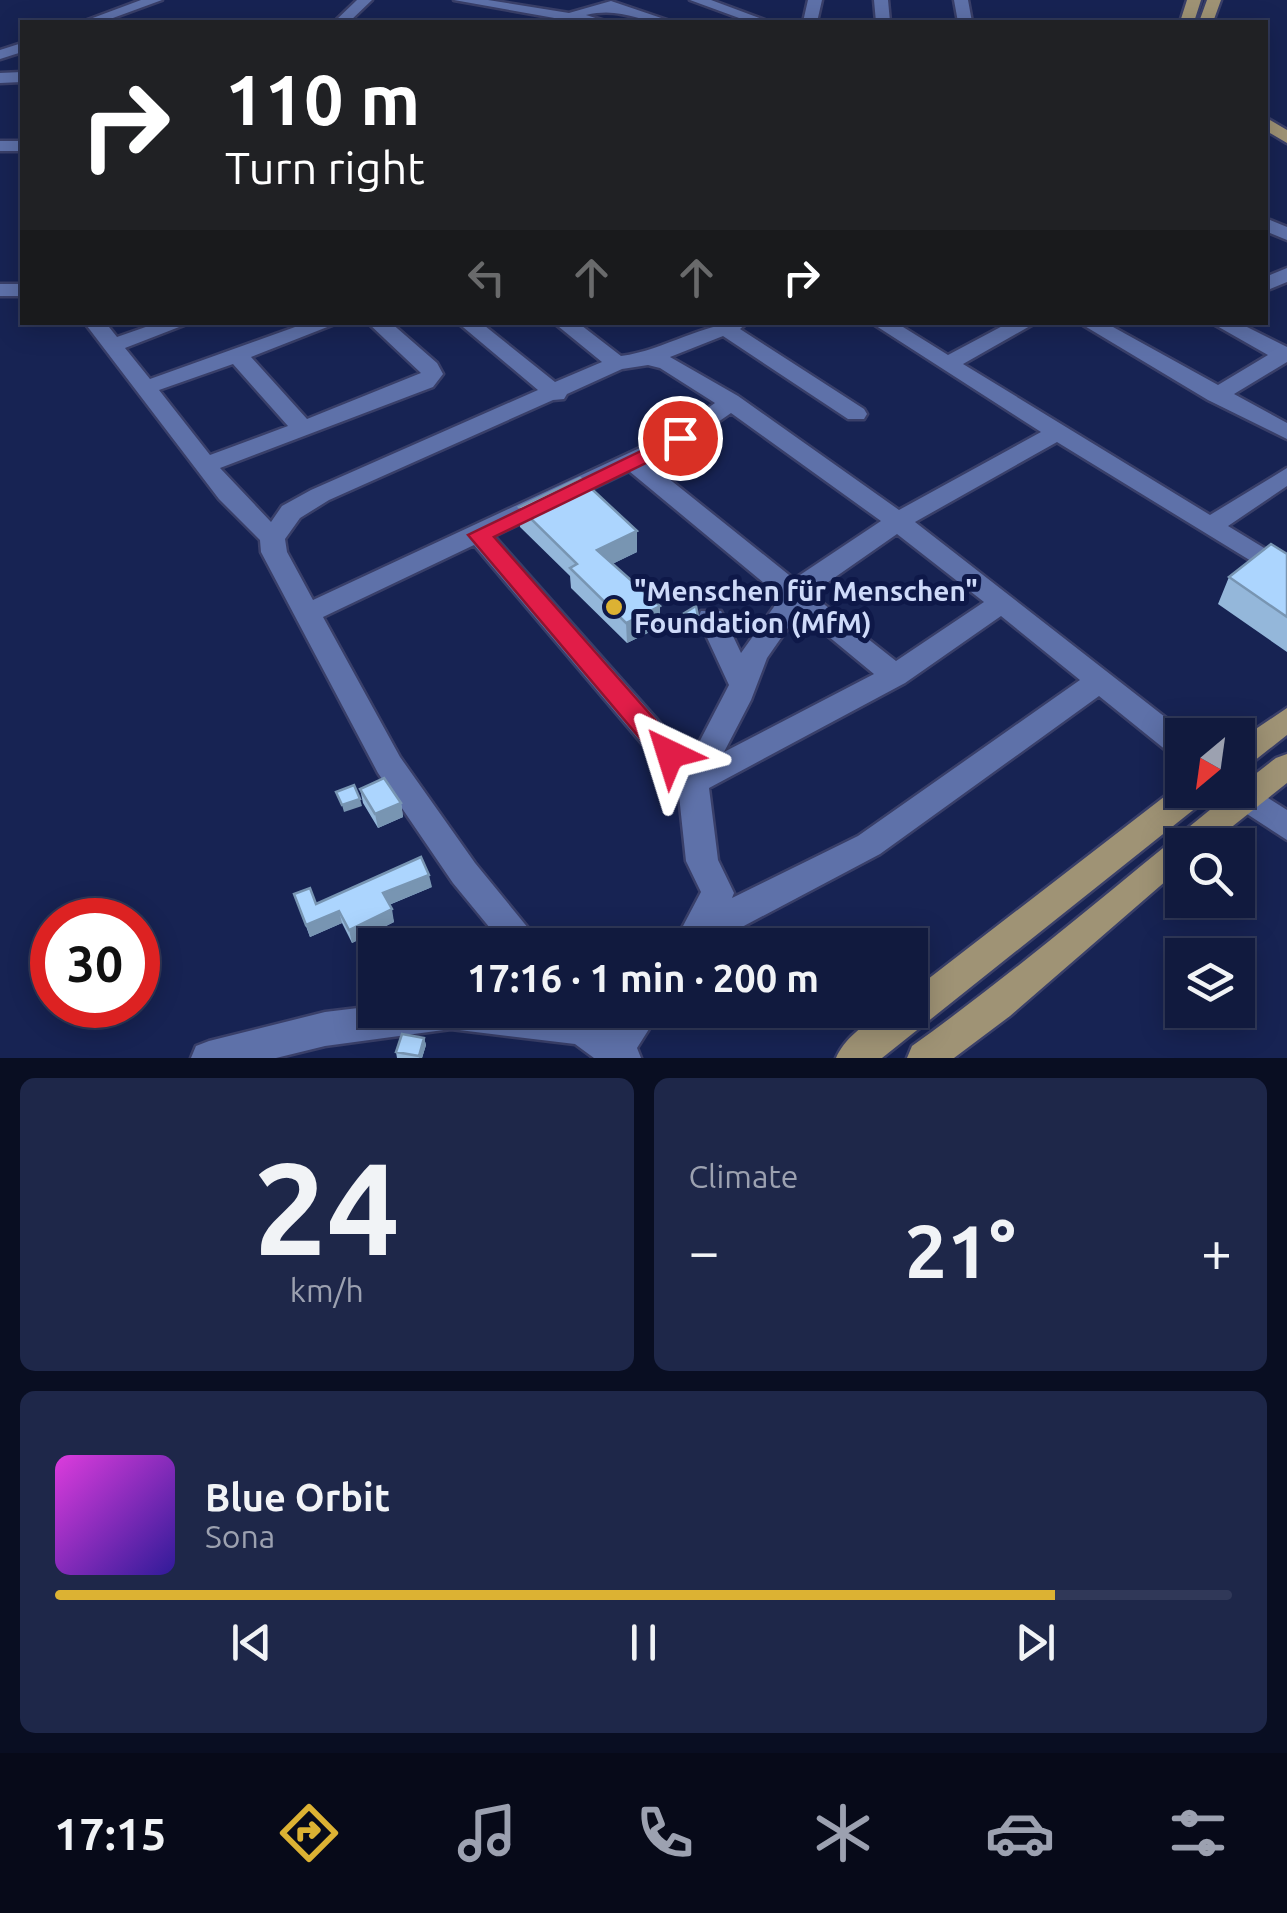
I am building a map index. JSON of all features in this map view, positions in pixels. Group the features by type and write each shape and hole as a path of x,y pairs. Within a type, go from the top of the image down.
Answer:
{"main road":[{"path":"1187,20 1194,0"},
{"path":"1255,744 1287,720"},
{"path":"1255,785 1287,766"},
{"path":"854,1058 1173,808"},
{"path":"1203,828 1225,808"},
{"path":"925,1058 998,1005 1165,862"}],"street":[{"path":"95,20 155,0"},
{"path":"343,20 365,0"},
{"path":"462,0 548,20"},
{"path":"697,0 756,20"},
{"path":"556,20 611,5 660,20"},
{"path":"96,325 206,466 272,538 274,552 388,766 464,873 511,928"},
{"path":"112,346 173,325"},
{"path":"146,388 322,325"},
{"path":"206,466 424,382 432,374 380,325"},
{"path":"471,325 556,394"},
{"path":"575,325 617,363"},
{"path":"272,538 291,512 320,495 556,394 617,363 648,359 732,325 856,414"},
{"path":"885,325 1212,524 1287,574"},
{"path":"949,363 1021,325"},
{"path":"1093,325 1287,432"},
{"path":"1226,325 1285,354"},
{"path":"1216,395 1285,354"},
{"path":"236,356 303,428"},
{"path":"648,359 668,363 730,401 898,520 1165,733"},
{"path":"308,614 697,428 730,401"},
{"path":"700,928 718,893 702,861 693,782 743,685 754,655 799,593 820,572 898,520 1060,431"},
{"path":"632,460 896,676"},
{"path":"1212,524 1287,475"},
{"path":"479,535 693,782"},
{"path":"693,782 896,676 1000,604"},
{"path":"711,618 743,685"},
{"path":"713,928 869,845 1099,680"},
{"path":"1255,805 1287,827"},
{"path":"209,1058 325,1029 358,1025"},
{"path":"588,1028 618,1054 633,1028"}],"building":[{"path":"580,478 637,531 597,550 660,606 626,623 570,568 577,564 519,507"},
{"path":"1271,544 1287,554 1287,617 1229,577"},
{"path":"696,606 699,622 690,630 678,617"},
{"path":"384,778 401,803 375,814 360,789"},
{"path":"354,785 360,799 342,805 336,792"},
{"path":"421,857 429,875 383,893 392,909 349,930 339,911 306,925 294,894 310,888 316,904"},
{"path":"402,1034 424,1038 419,1056 396,1052"}],"place":[{"name":"\"Menschen für Menschen\" Foundation (MfM)","path":"614,607"}],"route":[{"path":"670,754 479,535 680,438"}]}
